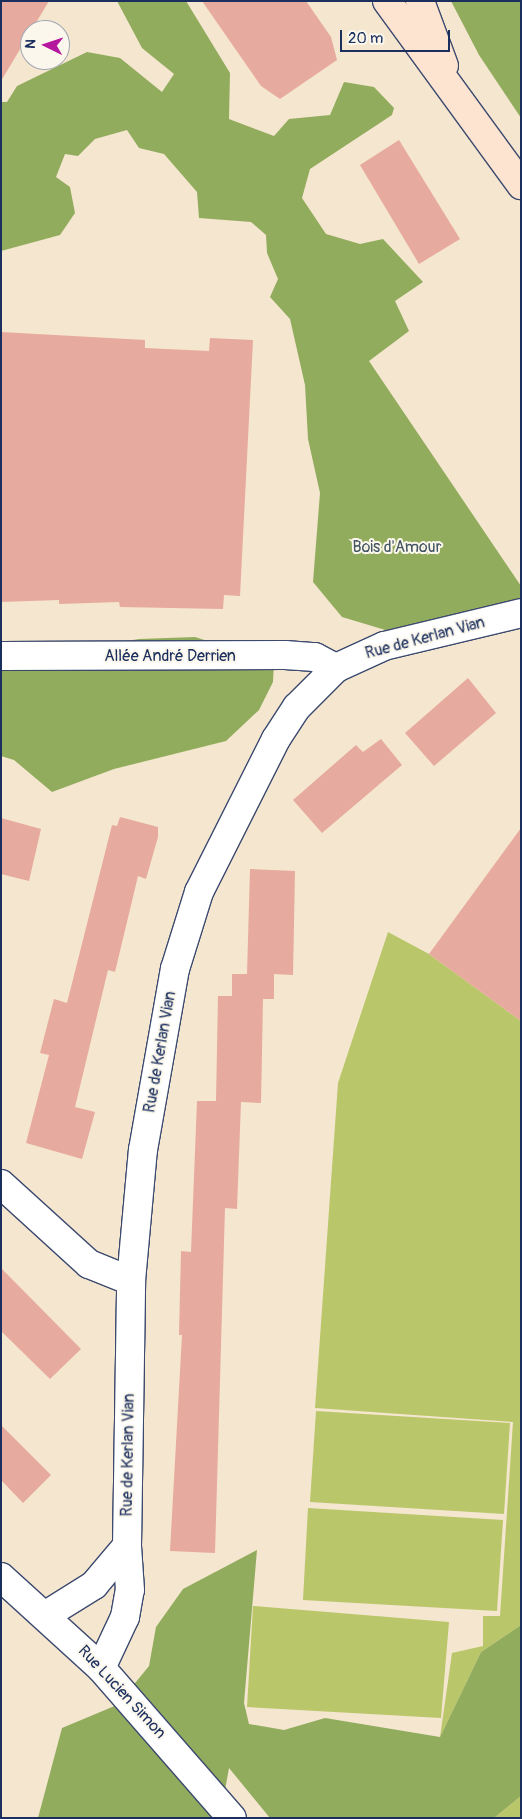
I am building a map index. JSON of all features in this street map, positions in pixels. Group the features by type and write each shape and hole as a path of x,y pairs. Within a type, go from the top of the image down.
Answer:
{"main road":[{"path":"387,1 521,185"},
{"path":"420,1 451,87"}],"street":[{"name":"Rue de Kerlan Vian","path":"101,1668 125,1616 130,1590 127,1546 131,1281 152,1094 187,926 214,859 276,740 308,695 326,663 384,646 521,613"},
{"name":"Allée André Derrien","path":"1,656 326,663"},
{"path":"1,1184 89,1264 131,1281"},
{"path":"46,1615 94,1585 127,1546"},
{"name":"Rue Lucien Simon","path":"1,1577 46,1615 101,1668 232,1818"}],"green space":[{"name":"Bois d'Amour","path":"117,1 186,1 230,73 229,119 274,136 289,119 330,115 344,82 374,87 394,108 392,115 310,169 302,198 326,234 360,244 383,239 423,282 395,301 409,331 369,361 521,586 521,600 392,632 342,617 313,582 320,493 308,439 305,385 290,319 270,297 278,279 267,253 266,235 251,222 199,218 197,192 164,154 139,148 127,130 95,139 78,156 65,154 56,177 70,187 75,213 60,235 1,251 1,102 7,102 17,86 50,70 70,70 70,60 87,52 120,58 162,92 174,74 142,48"},
{"path":"451,1 521,1 521,118 479,55"},
{"path":"195,637 274,662 273,682 259,710 226,741 114,769 52,792 14,760 1,756 1,661 139,639"},
{"path":"388,932 429,954 521,1021 521,1625 481,1652 440,1737 452,1653 483,1646 483,1616 500,1616 513,1422 315,1408 338,1083"},
{"path":"316,1411 510,1423 504,1514 310,1502"},
{"path":"308,1508 503,1520 497,1611 303,1600"},
{"path":"257,1550 244,1703 249,1724 284,1730 325,1718 440,1737 481,1652 521,1625 521,1796 494,1818 270,1818 229,1768 220,1818 38,1818 62,1728 117,1705 149,1666 156,1627 183,1589"},
{"path":"253,1606 449,1622 441,1718 247,1707"},
{"path":"521,1796 521,1818 494,1818"}],"building":[{"path":"1,1 49,1 38,20 20,20 20,49 1,81"},
{"path":"202,1 306,1 331,37 337,60 280,99 261,86"},
{"path":"399,140 460,239 419,264 360,165"},
{"path":"1,332 145,340 145,348 209,351 210,338 253,340 240,596 224,595 223,609 120,607 119,602 59,604 59,600 1,602"},
{"path":"468,678 496,713 434,766 405,733"},
{"path":"381,739 402,765 322,833 293,800 356,745 363,752"},
{"path":"120,817 158,827 158,837 146,879 138,876 115,972 108,970 75,1107 95,1112 82,1159 26,1143 49,1055 40,1053 54,999 67,1003 112,825 117,826"},
{"path":"1,818 41,829 29,881 1,874"},
{"path":"521,828 521,1021 429,954"},
{"path":"250,869 295,871 293,975 274,974 274,999 263,999 261,1103 241,1102 237,1209 225,1208 215,1553 170,1551 182,1335 179,1335 181,1251 191,1252 197,1101 216,1101 218,996 232,996 232,974 247,974"},
{"path":"1,1268 81,1349 50,1379 1,1331"},
{"path":"1,1425 51,1475 23,1503 1,1480"}]}
